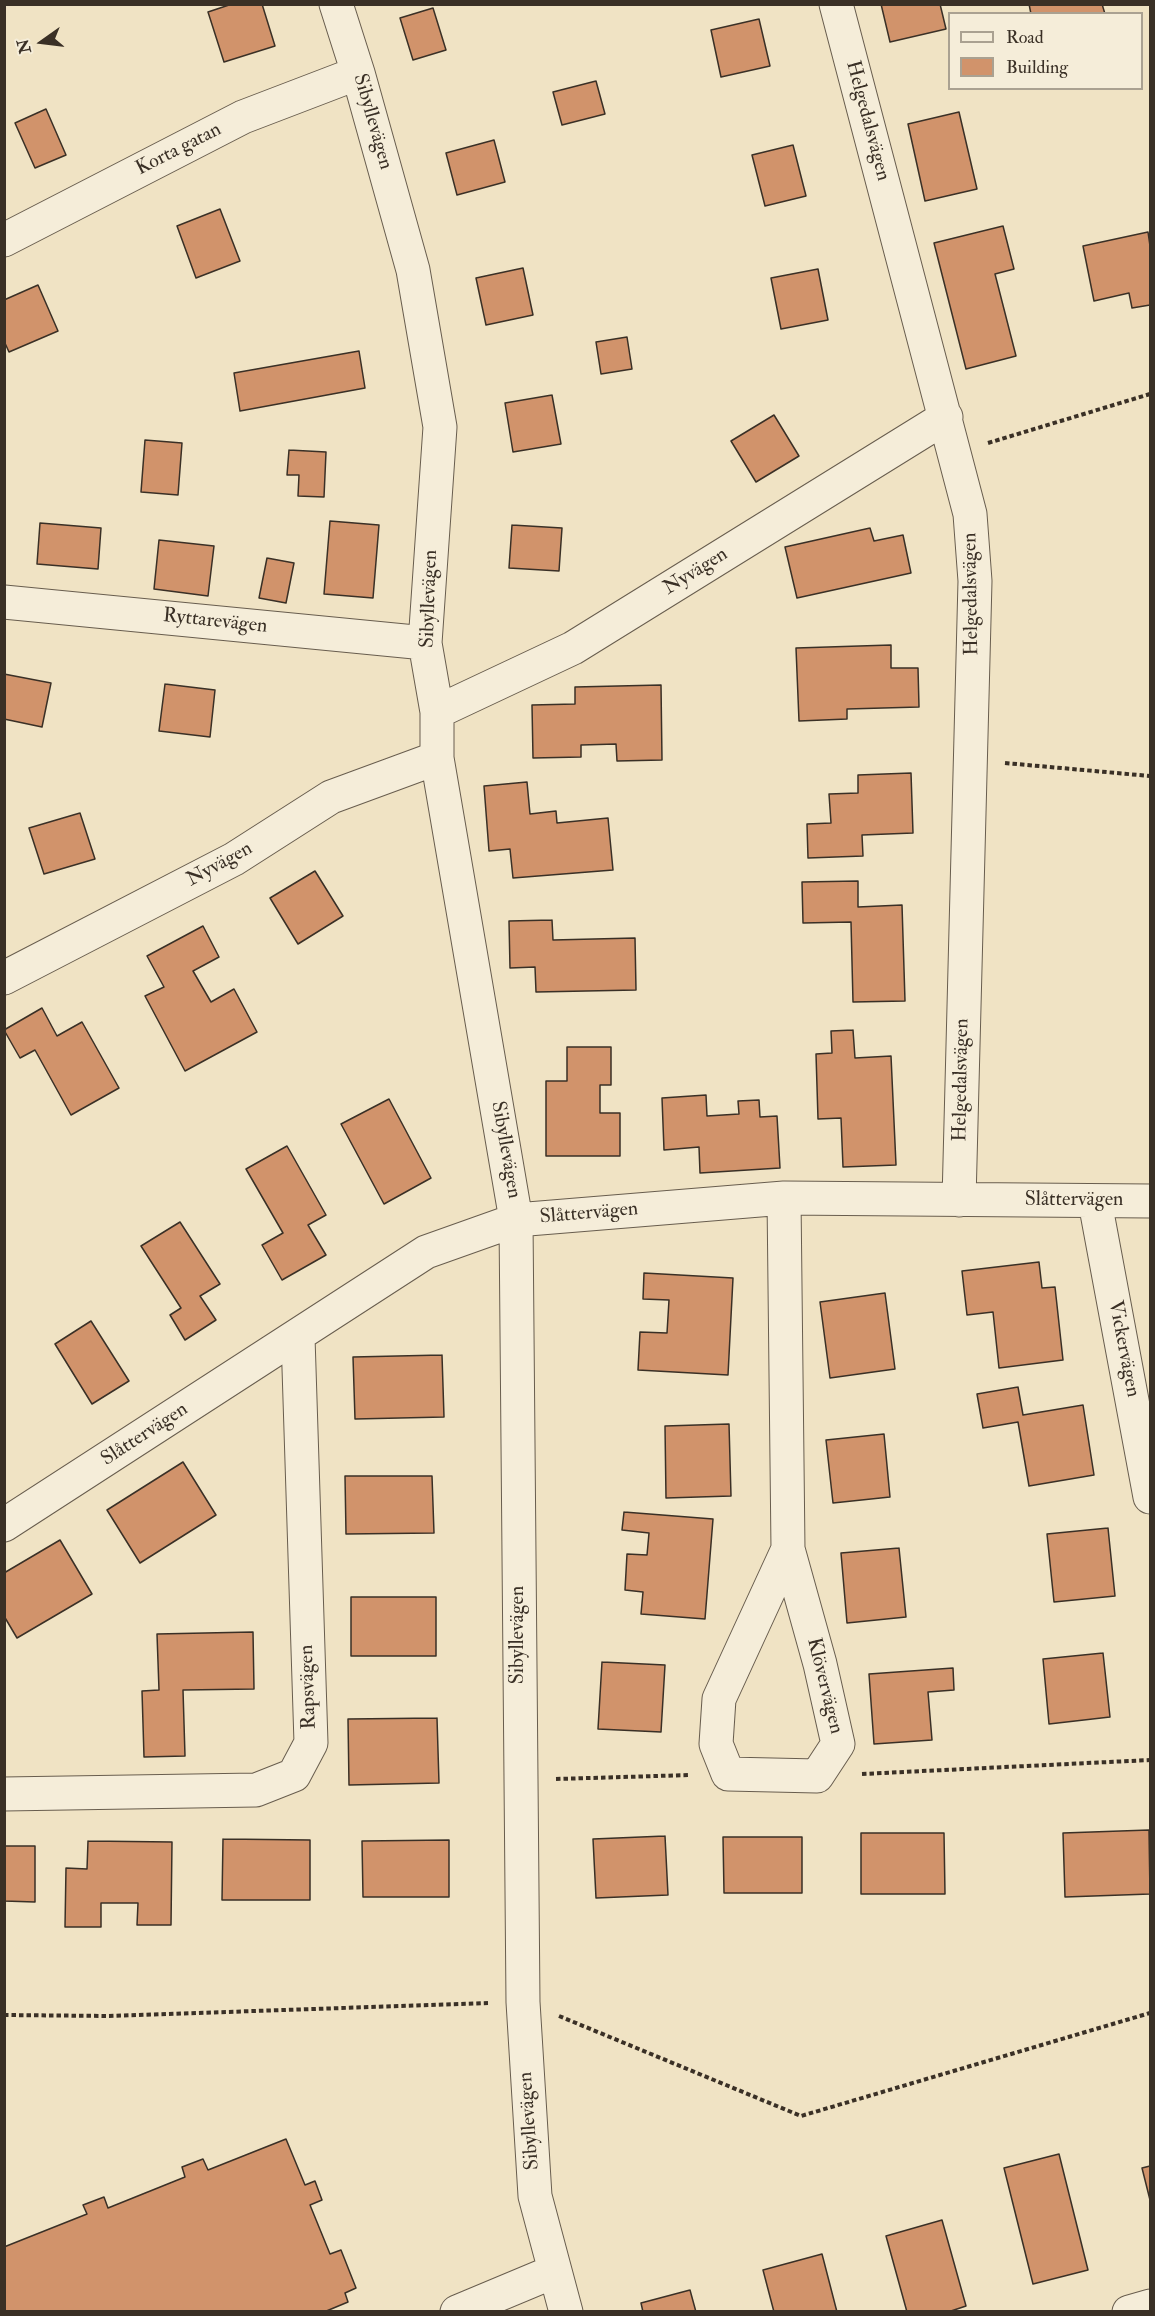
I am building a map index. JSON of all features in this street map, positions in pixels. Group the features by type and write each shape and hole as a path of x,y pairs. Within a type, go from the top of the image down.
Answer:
{"street":[{"name":"Sibyllevägen","path":"336,4 358,73 413,270 440,427 425,643 437,712 437,758 516,1220 523,2002 535,2196 566,2312"},
{"name":"Helgedalsvägen","path":"836,4 970,514 975,581 959,1200"},
{"name":"Korta gatan","path":"4,240 243,117 358,73"},
{"name":"Nyvägen","path":"437,712 573,648 946,417"},
{"name":"Ryttarevägen","path":"4,602 425,643"},
{"name":"Nyvägen","path":"4,978 234,859 331,797 437,758"},
{"name":"Slåttervägen","path":"4,1525 298,1337 426,1252 516,1220 784,1198 1150,1201"},
{"name":"Klövervägen","path":"784,1198 788,1549 820,1664 838,1744 817,1776"},
{"name":"Vickervägen","path":"1095,1202 1150,1497"},
{"name":"Rapsvägen","path":"4,1794 256,1790 294,1776 311,1743 298,1337"},
{"name":"Klövervägen","path":"728,1774 716,1744 719,1699 788,1549"},
{"path":"728,1774 817,1776"},
{"path":"456,2312 555,2271"},
{"path":"1129,2312 1150,2306"}],"path":[{"path":"955,453 1150,394"},
{"path":"970,760 1150,776"},
{"path":"817,1776 1150,1760"},
{"path":"520,1780 728,1774"},
{"path":"4,2015 109,2016 523,2002 801,2116 1150,2013"}],"building":[{"path":"232,4 262,4 275,46 224,62 208,12"},
{"path":"881,4 940,4 946,29 890,42"},
{"path":"1029,4 1102,4 1104,12 1031,12"},
{"path":"433,8 446,50 413,60 400,18"},
{"path":"759,19 770,66 721,77 711,30"},
{"path":"596,81 605,114 562,125 553,92"},
{"path":"46,109 66,155 35,168 15,123"},
{"path":"959,112 977,189 925,201 908,124"},
{"path":"494,140 505,182 457,195 446,153"},
{"path":"793,145 806,196 765,206 752,155"},
{"path":"220,209 240,261 196,278 177,226"},
{"path":"1003,226 1014,269 995,274 1016,356 966,369 934,243"},
{"path":"1148,232 1150,305 1132,308 1129,293 1094,301 1083,246"},
{"path":"523,268 533,315 486,325 476,278"},
{"path":"818,269 828,320 781,329 771,278"},
{"path":"38,285 58,331 9,352 4,341 4,300"},
{"path":"627,337 632,369 601,374 596,342"},
{"path":"359,351 365,388 240,411 234,373"},
{"path":"552,395 561,444 513,452 505,403"},
{"path":"774,415 799,456 756,482 731,441"},
{"path":"145,440 182,443 178,495 141,492"},
{"path":"289,450 326,452 324,497 298,496 299,475 287,475"},
{"path":"330,521 379,525 373,598 324,594"},
{"path":"40,523 101,528 98,569 37,564"},
{"path":"512,525 562,528 559,571 509,568"},
{"path":"870,528 874,541 903,535 911,573 797,598 785,547"},
{"path":"159,540 214,546 208,596 154,589"},
{"path":"267,558 294,563 286,603 259,598"},
{"path":"891,645 891,668 918,668 919,707 847,709 847,719 799,721 796,648"},
{"path":"4,674 51,683 42,727 4,719"},
{"path":"165,684 215,690 210,737 159,731"},
{"path":"661,685 662,760 617,761 616,744 581,745 581,757 533,758 532,705 575,704 575,687"},
{"path":"911,773 913,833 862,835 863,856 808,858 807,824 831,823 829,794 858,793 858,775"},
{"path":"527,782 530,814 556,811 557,823 608,818 613,870 513,878 510,849 489,851 484,786"},
{"path":"80,813 95,859 44,874 29,828"},
{"path":"315,871 343,916 298,944 270,898"},
{"path":"858,881 858,907 902,905 905,1001 853,1002 851,922 803,923 802,882"},
{"path":"552,920 553,940 635,938 636,990 536,992 535,967 510,968 509,921"},
{"path":"203,926 219,957 193,971 211,1002 234,989 257,1032 185,1071 145,996 164,987 147,956"},
{"path":"42,1008 57,1036 82,1022 119,1088 71,1115 35,1050 20,1058 4,1030"},
{"path":"853,1030 855,1058 891,1056 896,1165 843,1167 841,1118 818,1119 816,1054 832,1053 831,1031"},
{"path":"567,1047 611,1047 611,1085 600,1085 600,1113 620,1113 620,1156 546,1156 546,1081 567,1081"},
{"path":"706,1095 707,1116 739,1114 738,1101 759,1100 760,1117 777,1116 780,1168 700,1173 699,1147 664,1150 662,1098"},
{"path":"389,1099 431,1178 384,1204 341,1124"},
{"path":"287,1146 326,1215 308,1225 326,1255 282,1280 262,1245 283,1233 246,1169"},
{"path":"180,1222 220,1284 200,1296 216,1320 185,1340 170,1315 181,1308 141,1246"},
{"path":"1039,1262 1042,1288 1055,1287 1063,1360 999,1368 993,1312 967,1315 962,1271"},
{"path":"644,1273 733,1278 728,1375 638,1370 640,1332 667,1333 669,1300 643,1299"},
{"path":"885,1293 895,1369 830,1378 820,1302"},
{"path":"91,1321 129,1381 92,1404 55,1344"},
{"path":"442,1355 444,1417 355,1419 353,1357"},
{"path":"1018,1387 1023,1415 1083,1405 1094,1475 1029,1486 1018,1422 983,1428 977,1394"},
{"path":"729,1424 731,1496 666,1498 665,1426"},
{"path":"884,1434 890,1497 833,1503 826,1440"},
{"path":"183,1462 216,1515 140,1563 107,1510"},
{"path":"345,1476 432,1476 434,1533 346,1534"},
{"path":"624,1512 713,1519 705,1619 641,1614 643,1592 625,1590 627,1554 647,1555 649,1533 622,1530"},
{"path":"1108,1528 1115,1596 1054,1602 1047,1534"},
{"path":"60,1540 92,1594 17,1638 4,1616 4,1573"},
{"path":"899,1548 906,1617 847,1623 841,1553"},
{"path":"351,1597 436,1597 436,1656 351,1656"},
{"path":"253,1632 254,1689 183,1690 185,1756 144,1757 142,1691 159,1690 157,1634"},
{"path":"1103,1653 1110,1717 1049,1724 1043,1659"},
{"path":"602,1662 665,1665 661,1732 598,1729"},
{"path":"953,1668 954,1690 928,1692 932,1740 874,1744 869,1674"},
{"path":"437,1718 439,1783 349,1785 348,1719"},
{"path":"1149,1830 1150,1894 1065,1897 1063,1833"},
{"path":"861,1833 944,1833 945,1894 861,1894"},
{"path":"665,1836 668,1895 596,1898 593,1839"},
{"path":"723,1837 802,1837 802,1893 724,1893"},
{"path":"223,1839 310,1840 310,1900 222,1900"},
{"path":"449,1840 449,1897 363,1897 362,1841"},
{"path":"88,1841 172,1842 171,1925 137,1925 138,1903 101,1903 101,1927 65,1927 66,1868 87,1869"},
{"path":"4,1846 35,1846 35,1902 4,1901"},
{"path":"286,2139 305,2185 315,2181 322,2200 310,2205 330,2254 341,2250 356,2288 345,2293 348,2302 324,2312 4,2312 4,2247 87,2214 83,2205 104,2197 108,2208 185,2177 182,2167 203,2159 208,2170"},
{"path":"1059,2154 1088,2270 1033,2284 1004,2168"},
{"path":"1150,2166 1150,2200 1142,2168"},
{"path":"942,2220 966,2306 948,2312 907,2312 886,2236"},
{"path":"822,2254 837,2312 774,2312 763,2270"},
{"path":"690,2290 696,2312 643,2312 641,2303"}]}
